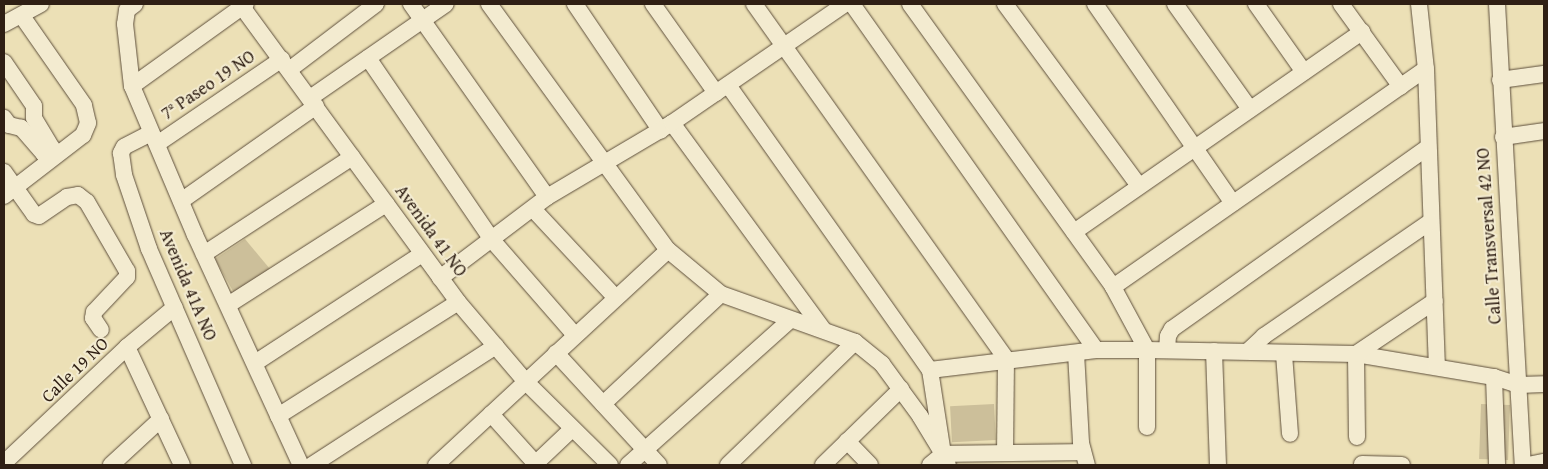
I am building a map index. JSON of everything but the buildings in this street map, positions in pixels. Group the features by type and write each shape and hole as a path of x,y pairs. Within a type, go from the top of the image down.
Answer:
{"street":[{"path":"4,24 22,16 41,4"},
{"path":"135,4 127,10 124,24 132,86 204,254 301,465"},
{"name":"7º Paseo 19 NO","path":"154,138 286,64 376,4"},
{"path":"411,4 547,197"},
{"path":"181,201 313,102 368,58 446,4"},
{"path":"489,4 668,250 721,294 855,342 882,364 901,390 945,460"},
{"path":"574,4 666,127 823,329"},
{"path":"653,4 722,89 930,370 945,460"},
{"path":"754,4 785,45 1006,359 1005,452"},
{"path":"910,4 1113,286 1147,350 1147,427"},
{"path":"1005,4 1139,186"},
{"path":"1095,4 1233,203"},
{"path":"1175,4 1250,109"},
{"path":"1256,4 1304,72"},
{"path":"1420,4 1426,69 1427,148 1437,366"},
{"name":"Calle Transversal 42 NO","path":"1497,4 1523,465"},
{"path":"132,86 242,5"},
{"name":"Avenida 41 NO","path":"242,5 458,302 526,382 610,465"},
{"path":"440,278 547,197 666,127 842,5 1096,350"},
{"path":"1345,5 1401,87"},
{"path":"9,192 83,135 88,123 84,106 22,16"},
{"path":"1074,232 1362,32"},
{"path":"368,58 492,240 575,335"},
{"path":"4,62 34,106 34,118 52,148 52,157"},
{"path":"1113,286 1426,69"},
{"path":"1500,80 1544,74"},
{"path":"4,118 8,125 21,128 44,154 52,157"},
{"path":"1503,137 1544,131"},
{"name":"Avenida 41A NO","path":"154,138 124,147 121,153 124,175 149,249 243,465"},
{"path":"1167,350 1168,336 1172,329 1427,148"},
{"path":"204,254 352,156"},
{"path":"4,172 9,192 39,216 66,197 78,195 87,202 126,271 127,277 94,312 93,318 101,330"},
{"path":"228,305 386,204"},
{"path":"533,209 615,297"},
{"path":"1248,351 1264,336 1430,222"},
{"path":"436,465 615,297 668,250"},
{"path":"254,363 422,254"},
{"path":"603,404 721,294"},
{"path":"1356,354 1435,301"},
{"path":"278,416 458,302"},
{"name":"Calle 19 NO","path":"4,463 127,347 175,307"},
{"path":"628,465 790,320"},
{"path":"728,465 855,342"},
{"path":"322,463 496,346"},
{"path":"127,347 182,465"},
{"path":"930,370 1006,359 1096,350 1248,351 1284,354 1356,354 1494,376 1519,386 1544,384"},
{"path":"1214,351 1218,465"},
{"path":"556,353 659,465"},
{"path":"930,465 945,460 1005,452 1039,459 1085,459 1076,353"},
{"path":"1284,354 1290,434"},
{"path":"1356,354 1358,437"},
{"path":"1494,376 1497,465"},
{"path":"823,465 901,390"},
{"path":"491,414 535,464 572,429"},
{"path":"111,465 161,419"},
{"path":"847,441 870,465"},
{"path":"1528,465 1544,462"},
{"path":"1362,464 1402,465"}],"shaded area":[{"path":"245,239 270,269 234,293 215,259"},
{"path":"994,404 996,440 952,442 950,406"},
{"path":"1481,404 1510,405 1508,460 1479,459"}]}
